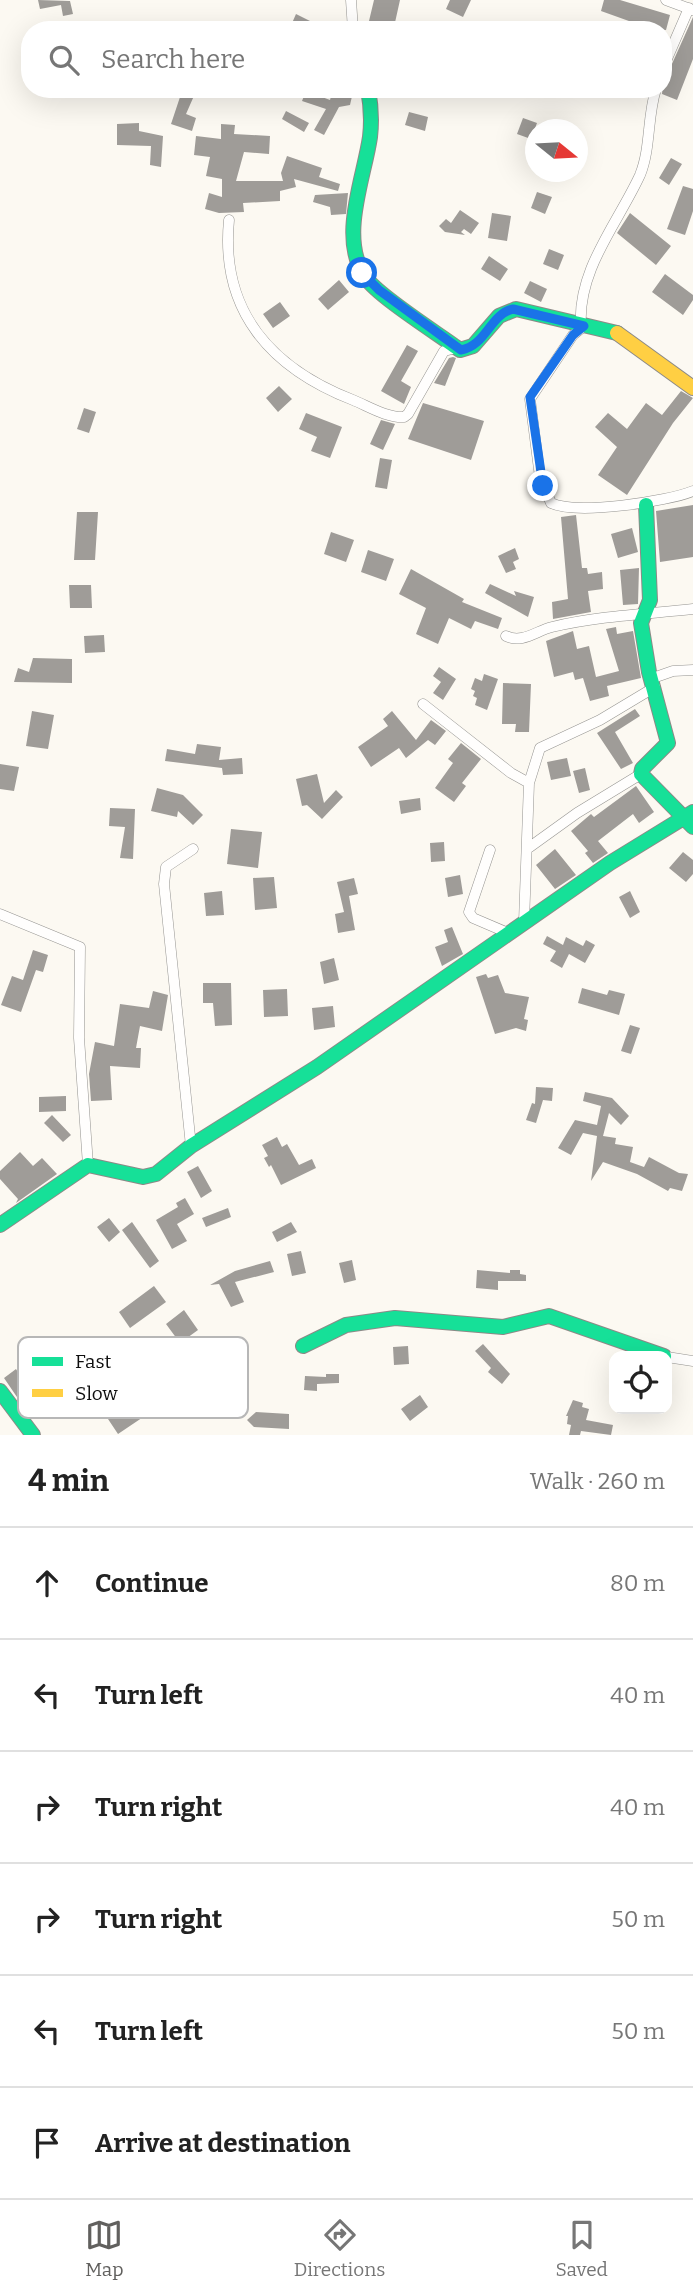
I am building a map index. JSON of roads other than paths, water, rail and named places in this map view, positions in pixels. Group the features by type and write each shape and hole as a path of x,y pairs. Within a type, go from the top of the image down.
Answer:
{"street":[{"path":"351,0 352,21"},
{"path":"666,0 678,2 691,9 672,49"},
{"path":"370,98 373,111 356,233 359,265 367,280 457,348"},
{"path":"655,98 647,149 639,175 603,241 581,305 582,326 530,397 543,486 551,503 557,506 646,505 693,491"},
{"path":"229,220 226,247 229,267 244,314 271,350 312,383 391,415 404,417 408,414 444,351 470,348 483,337 499,316 513,309 582,326 600,326 625,338 693,388"},
{"path":"527,849 577,813 641,774 642,769 668,744 641,623 650,600 646,505"},
{"path":"506,636 519,639 576,622 693,609"},
{"path":"524,922 529,783 542,745 600,720 654,682 693,670"},
{"path":"423,704 529,783"},
{"path":"0,1225 88,1165 147,1177 162,1171 191,1146 317,1067 610,863 690,819 641,774"},
{"path":"191,1146 164,884 166,867 193,849"},
{"path":"490,850 469,912 473,918 508,933"},
{"path":"0,914 80,947 79,1038 88,1165"},
{"path":"303,1346 346,1325 395,1318 503,1327 549,1317 648,1351"},
{"path":"672,1358 693,1361"},
{"path":"0,1391 18,1415"},
{"path":"20,1418 33,1435"}]}
